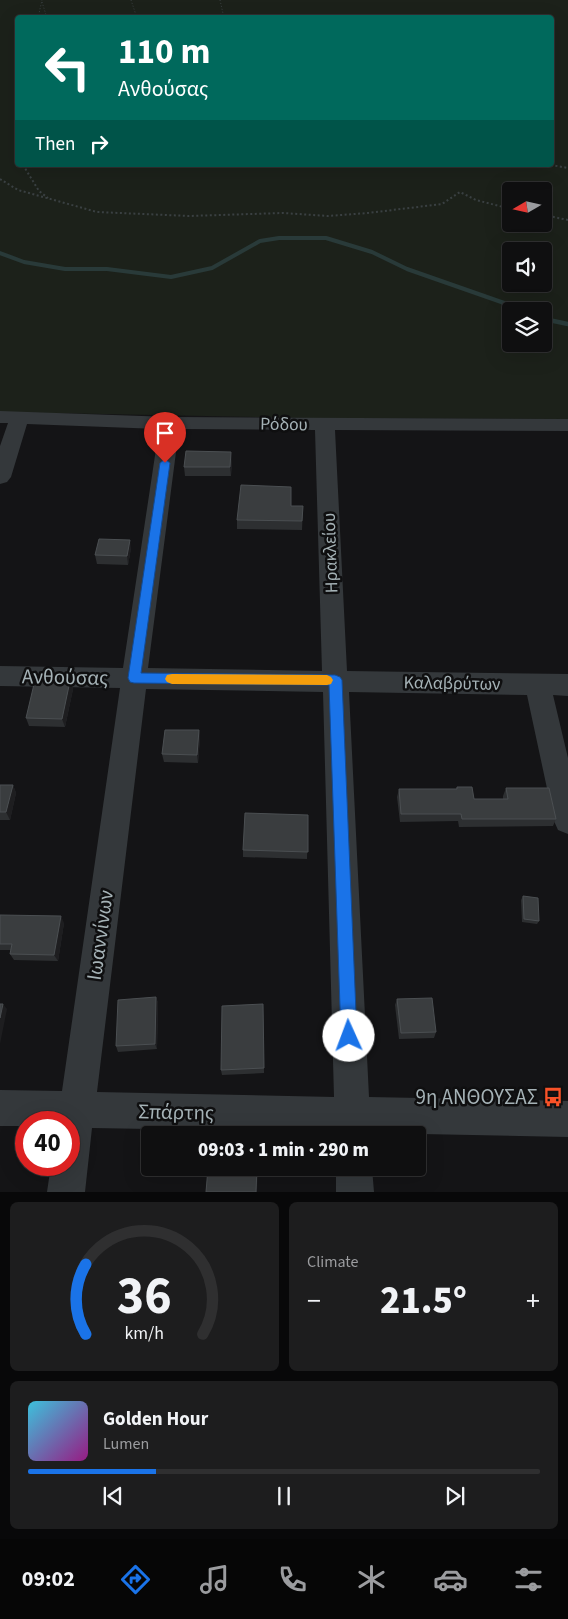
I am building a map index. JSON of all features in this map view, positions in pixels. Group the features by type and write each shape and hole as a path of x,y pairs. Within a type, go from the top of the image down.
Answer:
{"street":[{"name":"Ρόδου","path":"9,418 325,425 568,425"},
{"path":"0,477 7,454 9,418"},
{"name":"Ιωαννίνων","path":"66,1192 170,423"},
{"name":"Ηρακλείου","path":"325,425 335,680"},
{"name":"Ανθούσας","path":"0,676 335,680"},
{"path":"335,680 353,1125"},
{"name":"Καλαβρύτων","path":"335,680 568,684"},
{"path":"538,684 568,821"},
{"name":"Σπάρτης","path":"0,1108 77,1110 353,1125 568,1118"},
{"path":"354,1176 355,1192"}],"path":[{"path":"131,0 136,15"},
{"path":"220,0 223,15"},
{"path":"39,15 42,1"},
{"path":"42,1 46,15"},
{"path":"554,166 568,168"},
{"path":"24,167 40,191 51,199"},
{"path":"0,179 18,190 70,206 98,212 189,216 283,214 328,216 442,204 460,192 476,200 502,207"},
{"path":"552,217 568,220"}],"shaded area":[{"path":"0,0 568,0 568,419 308,418 0,412"}],"building":[{"path":"186,451 231,452 230,467 184,467"},
{"path":"241,485 291,487 291,506 303,506 302,521 237,520"},
{"path":"99,539 130,540 127,556 95,555"},
{"path":"35,680 70,681 62,719 26,718"},
{"path":"165,730 199,730 197,755 162,754"},
{"path":"0,785 13,785 6,812 0,812"},
{"path":"457,787 472,787 474,799 508,799 506,788 549,788 556,819 462,819 461,814 401,814 399,789 457,789"},
{"path":"245,813 308,815 308,852 243,850"},
{"path":"523,896 538,898 539,921 524,919"},
{"path":"0,915 61,916 54,955 10,954 12,944 0,944"},
{"path":"156,997 155,1044 116,1046 118,1000"},
{"path":"432,998 436,1032 401,1033 397,999"},
{"path":"0,1004 3,1004 0,1018"},
{"path":"263,1004 264,1068 221,1070 222,1006"},
{"path":"207,1176 257,1176 256,1192 206,1192"}],"waterway":[{"path":"0,253 24,262 65,269 107,269 171,277 212,268 260,241 279,238 326,238 372,252 407,269 502,302"},
{"path":"552,321 568,324"}],"slow traffic":[{"path":"172,679 327,680"}],"place":[{"name":"9η ΑΝΘΟΥΣΑΣ","path":"553,1097"}],"route":[{"path":"165,463 134,678 335,680 349,1036"}]}
